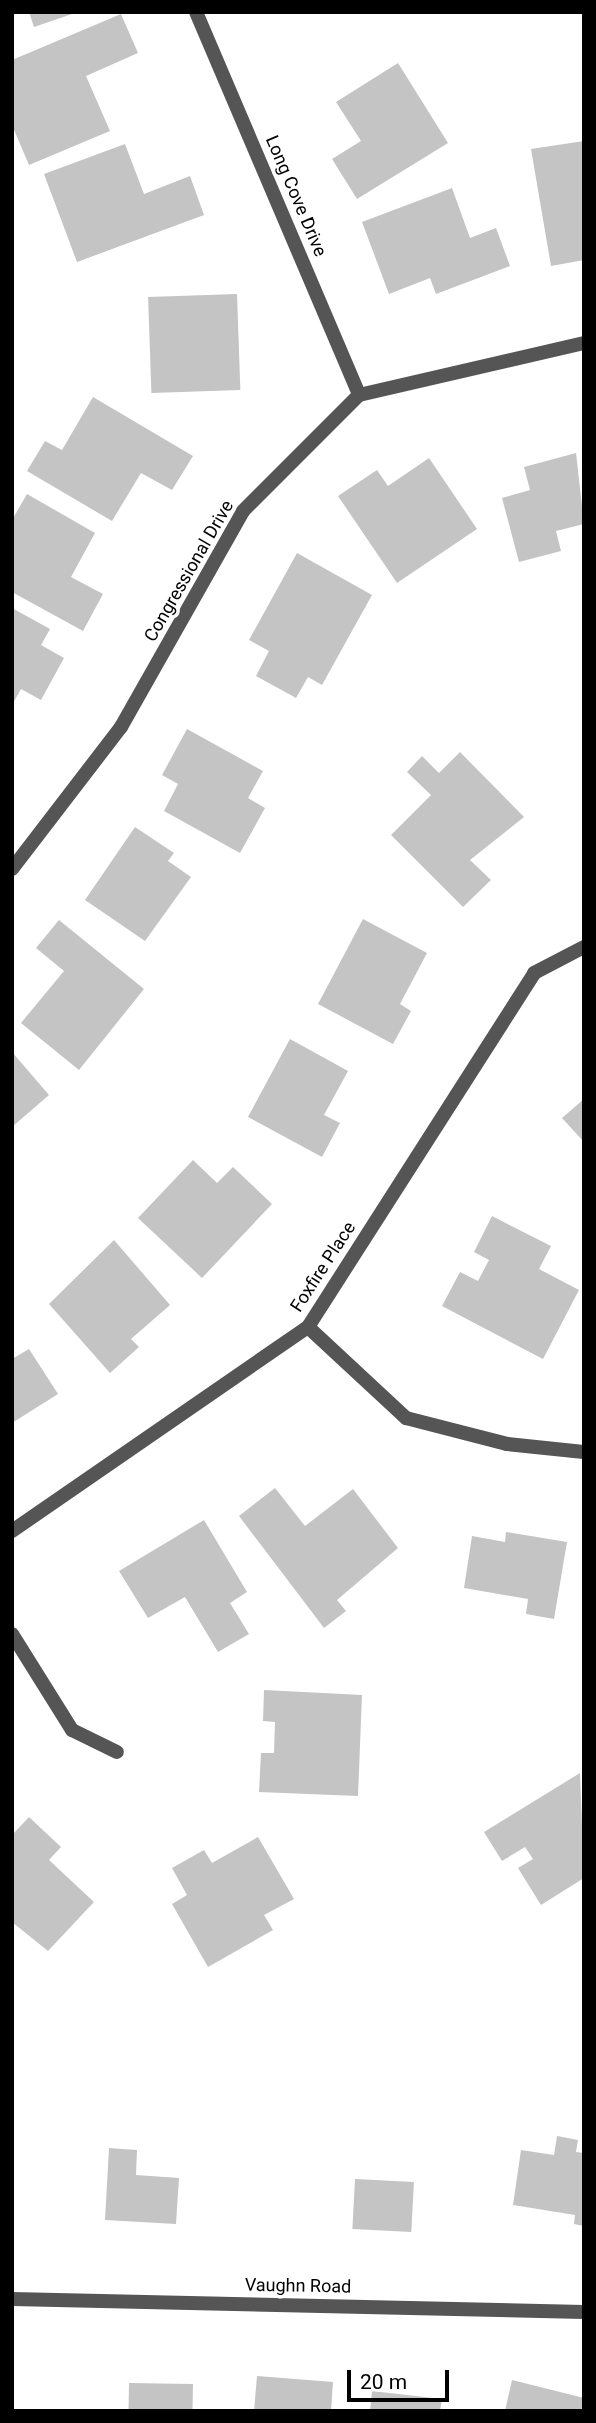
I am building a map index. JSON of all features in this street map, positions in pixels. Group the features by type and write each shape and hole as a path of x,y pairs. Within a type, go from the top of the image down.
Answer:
{"street":[{"name":"Long Cove Drive","path":"197,12 359,395"},
{"path":"359,395 584,343"},
{"name":"Congressional Drive","path":"12,869 121,727 243,511 359,395"},
{"name":"Foxfire Place","path":"12,1531 309,1327 534,973 584,947"},
{"path":"309,1327 406,1418 507,1444 584,1452"},
{"path":"12,1634 72,1730 117,1752"},
{"name":"Vaughn Road","path":"12,2299 584,2312"}],"building":[{"path":"29,12 75,12 75,13 34,27"},
{"path":"121,14 138,53 86,76 110,131 29,165 12,125 12,60"},
{"path":"398,63 448,143 357,199 332,159 361,141 336,102"},
{"path":"584,141 584,260 551,266 531,149"},
{"path":"125,144 144,194 190,176 204,215 77,262 44,174"},
{"path":"452,188 470,238 496,228 510,266 436,294 430,278 389,294 362,222"},
{"path":"237,294 240,390 151,393 148,297"},
{"path":"93,397 193,456 172,490 141,473 112,521 27,471 45,441 62,450"},
{"path":"576,453 584,524 556,531 561,551 519,562 502,498 530,490 524,467"},
{"path":"429,458 477,529 397,583 338,496 377,470 388,486"},
{"path":"27,494 95,533 71,577 103,594 83,631 12,592 12,520"},
{"path":"297,553 372,595 322,685 308,677 296,698 256,676 269,651 249,640"},
{"path":"12,608 50,629 41,645 64,658 41,700 21,689 12,705"},
{"path":"187,729 263,771 248,798 265,808 240,853 164,811 178,784 162,775"},
{"path":"460,752 524,817 470,860 491,880 463,907 391,835 431,795 407,772 422,756 439,773"},
{"path":"135,827 174,853 168,861 191,877 145,941 85,900"},
{"path":"363,919 427,953 400,1004 411,1011 393,1044 318,1004"},
{"path":"59,920 144,989 79,1070 21,1023 64,971 36,948"},
{"path":"290,1039 348,1071 324,1115 340,1123 322,1157 248,1117"},
{"path":"12,1052 49,1095 12,1127"},
{"path":"584,1099 584,1142 562,1118"},
{"path":"193,1160 217,1183 233,1167 272,1204 202,1278 138,1218"},
{"path":"492,1216 551,1246 539,1269 579,1290 543,1359 442,1306 460,1272 478,1281 489,1260 474,1252"},
{"path":"114,1240 170,1305 131,1339 139,1347 110,1373 49,1304"},
{"path":"29,1349 58,1394 12,1423 12,1359"},
{"path":"275,1488 305,1526 353,1489 398,1548 337,1600 346,1611 324,1628 239,1516"},
{"path":"204,1520 247,1592 230,1603 249,1634 218,1652 185,1597 148,1618 119,1571"},
{"path":"506,1532 567,1542 554,1619 526,1614 528,1599 464,1588 472,1536 505,1542"},
{"path":"264,1690 362,1695 358,1796 259,1792 261,1753 274,1753 275,1722 263,1721"},
{"path":"580,1773 584,1878 541,1905 518,1868 533,1859 525,1847 502,1861 484,1832"},
{"path":"29,1817 61,1847 49,1860 94,1902 48,1951 12,1922 12,1835"},
{"path":"258,1837 294,1899 264,1915 273,1930 208,1967 172,1904 187,1895 172,1868 204,1850 212,1863"},
{"path":"557,2136 578,2140 576,2152 584,2153 584,2226 574,2224 575,2215 513,2205 521,2150 554,2155"},
{"path":"109,2148 137,2150 136,2175 179,2178 176,2224 105,2220"},
{"path":"355,2179 414,2182 411,2232 352,2229"},
{"path":"257,2376 333,2382 331,2411 254,2411"},
{"path":"512,2380 584,2398 584,2411 505,2411"},
{"path":"129,2383 193,2384 193,2411 129,2411"},
{"path":"372,2391 442,2399 440,2411 370,2411"}]}
